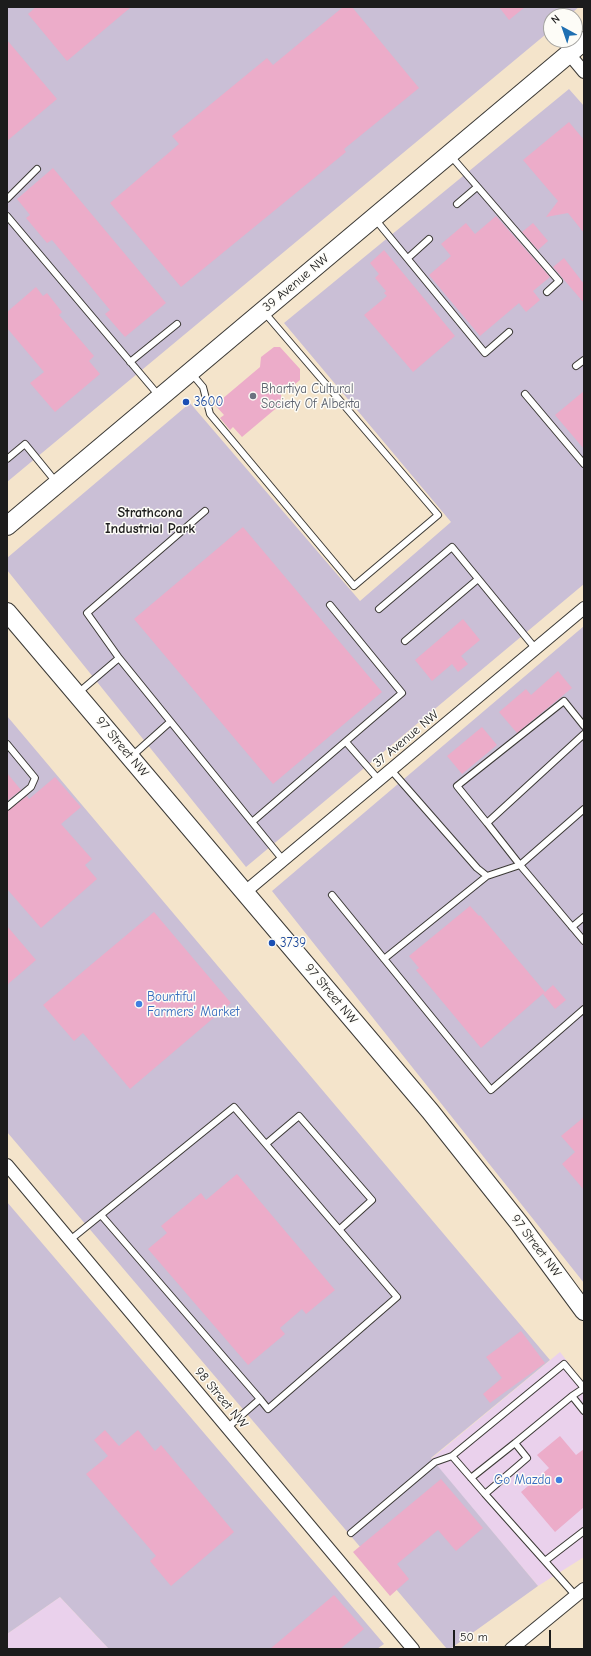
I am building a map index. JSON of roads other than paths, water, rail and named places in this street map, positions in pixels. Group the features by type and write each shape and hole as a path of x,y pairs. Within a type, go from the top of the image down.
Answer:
{"street":[{"name":"39 Avenue NW","path":"7,526 584,41"},
{"path":"569,54 584,72"},
{"name":"37 Avenue NW","path":"245,892 584,608"},
{"name":"97 Street NW","path":"7,612 430,1111 519,1223 584,1310"},
{"name":"98 Street NW","path":"7,1165 409,1647"},
{"path":"511,1649 580,1592"}],"lane":[{"path":"449,154 559,281 547,292"},
{"path":"7,199 38,169"},
{"path":"457,204 477,186"},
{"path":"7,216 160,397"},
{"path":"374,218 485,353 509,332"},
{"path":"408,258 428,239"},
{"path":"190,372 203,387 210,414 354,586 438,515 263,311"},
{"path":"130,362 177,324"},
{"path":"576,366 584,360"},
{"path":"525,394 584,464"},
{"path":"7,459 26,444 57,484"},
{"path":"205,511 87,613 119,658 283,860"},
{"path":"379,608 452,547 535,648"},
{"path":"405,641 478,579"},
{"path":"252,822 402,693 330,605"},
{"path":"76,694 119,658"},
{"path":"584,726 564,701 457,786 520,866 584,941"},
{"path":"130,757 170,722"},
{"path":"487,823 584,734"},
{"path":"346,742 379,780"},
{"path":"7,744 35,778 31,788 7,807"},
{"path":"391,770 477,868 487,876"},
{"path":"384,959 487,876 520,866 584,809"},
{"path":"332,895 491,1090 584,1009"},
{"path":"572,927 584,917"},
{"path":"70,1240 234,1107 398,1297 268,1409 101,1215"},
{"path":"266,1144 299,1116 372,1200 340,1229"},
{"path":"351,1533 436,1462 452,1456 564,1364 584,1388 572,1396 471,1478"},
{"path":"572,1396 584,1411"},
{"path":"227,1428 260,1399"},
{"path":"485,1494 527,1458 515,1443"},
{"path":"452,1456 545,1561 580,1592"},
{"path":"545,1561 584,1531"}],"place":[{"name":"Bhartiya Cultural Society Of Alberta","path":"253,396"},
{"name":"3600","path":"186,402"},
{"name":"3739","path":"272,943"},
{"name":"Bountiful Farmers' Market","path":"139,1004"},
{"name":"Go Mazda","path":"559,1480"}],"district":[{"name":"Strathcona Industrial Park","path":"150,522"}]}
